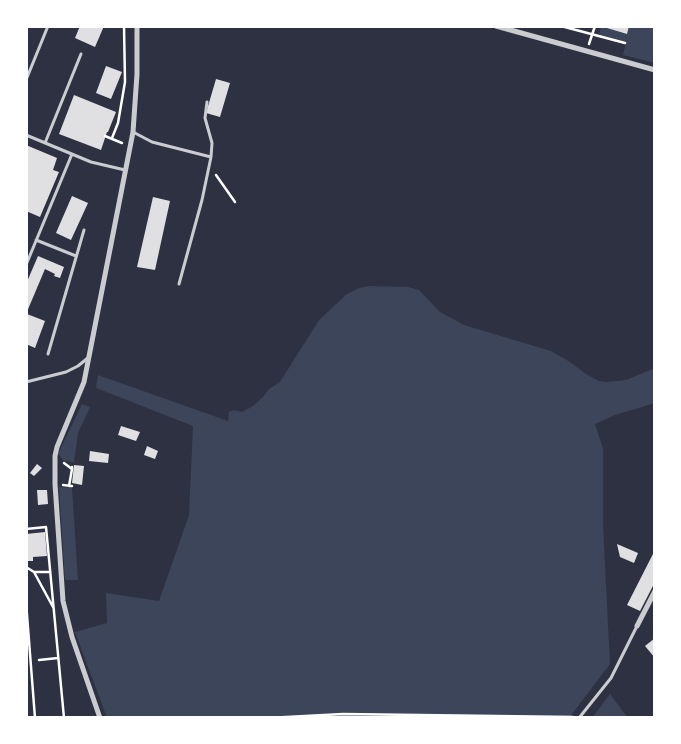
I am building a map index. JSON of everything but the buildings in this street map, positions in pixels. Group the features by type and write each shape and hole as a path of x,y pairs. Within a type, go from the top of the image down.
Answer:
{"street":[{"path":"100,718 65,612 55,484 55,456 84,382 133,132 137,74 137,26"},
{"path":"496,26 655,70"},
{"path":"637,626 655,591"}],"lane":[{"path":"26,80 48,26"},
{"path":"45,143 81,54"},
{"path":"179,284 202,200 211,157 212,143 205,118 208,102"},
{"path":"133,132 152,142 211,157"},
{"path":"26,135 101,165 125,170"},
{"path":"26,264 72,154"},
{"path":"48,354 84,230"},
{"path":"36,240 76,256"},
{"path":"26,382 66,372 78,366 89,357"},
{"path":"579,718 611,678 637,626"}],"path":[{"path":"112,138 118,123 125,82 124,26"},
{"path":"561,26 625,44"},
{"path":"587,52 594,26"},
{"path":"105,136 130,146"},
{"path":"209,168 235,202"},
{"path":"70,486 72,469"},
{"path":"26,529 46,527 64,718"},
{"path":"26,567 34,572 54,609"},
{"path":"34,572 50,572"},
{"path":"26,602 35,718"},
{"path":"39,660 58,658"},
{"path":"266,718 343,714 579,718"}],"shaded area":[{"path":"629,26 655,26 655,63 623,55 626,42 599,35 601,27 627,34"},
{"path":"369,286 408,287 419,290 440,312 464,325 551,351 599,381 626,380 655,368 655,403 615,415 595,424 603,449 603,525 610,664 569,718 107,718 75,632 107,623 106,593 159,601 189,515 193,426 96,388 98,375 228,421 229,412 234,410 242,412 253,406 269,389 280,382 319,320 347,294 359,288"},
{"path":"82,404 90,407 78,433 74,462 64,461 58,454"},
{"path":"59,487 72,488 78,580 65,580"},
{"path":"610,694 628,718 592,718"}]}
